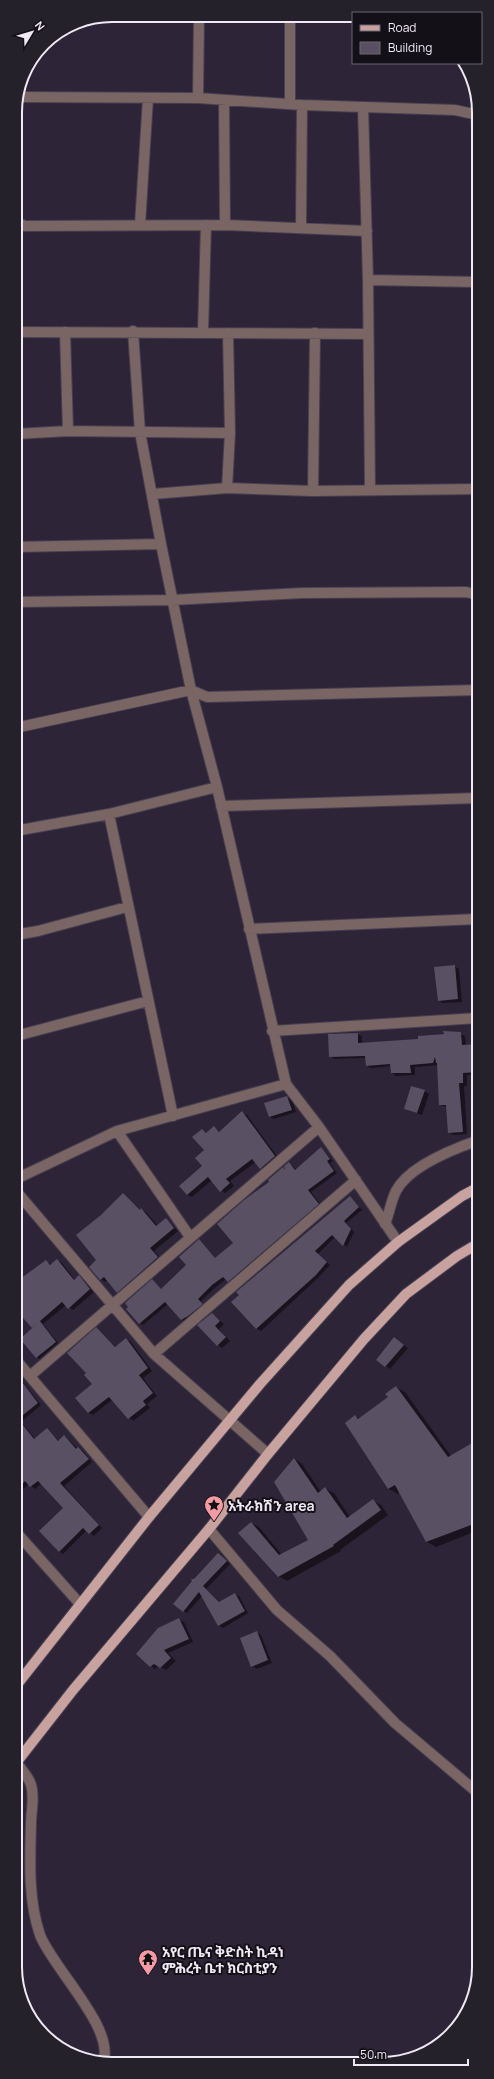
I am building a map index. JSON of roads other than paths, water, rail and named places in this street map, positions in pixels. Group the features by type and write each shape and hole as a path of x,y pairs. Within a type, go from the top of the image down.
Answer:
{"main road":[{"path":"22,1678 80,1604 230,1419 349,1285 398,1242 472,1190"},
{"path":"22,1755 209,1529 268,1454 359,1346 406,1294 472,1247"}],"street":[{"path":"198,98 199,22"},
{"path":"290,22 290,103"},
{"path":"24,97 198,98 302,105 455,110 472,114"},
{"path":"140,225 148,98"},
{"path":"224,100 225,225"},
{"path":"301,227 302,105"},
{"path":"363,107 368,280 367,334 370,490"},
{"path":"22,225 225,225 301,227 367,231"},
{"path":"203,332 206,225"},
{"path":"368,280 472,282"},
{"path":"133,331 140,432 172,600 192,690 217,788 272,1031 286,1084 319,1127 398,1242"},
{"path":"22,332 133,331 367,334"},
{"path":"65,332 68,431"},
{"path":"227,488 230,433 228,333"},
{"path":"313,491 315,333"},
{"path":"22,434 68,431 230,433"},
{"path":"153,494 227,488 313,491 472,490"},
{"path":"22,547 161,544"},
{"path":"22,602 172,600 302,593 466,592 472,594"},
{"path":"22,726 192,690 207,697 472,690"},
{"path":"22,830 109,814 217,788"},
{"path":"221,806 472,798"},
{"path":"109,814 127,907 173,1116"},
{"path":"22,934 127,907"},
{"path":"249,929 472,919"},
{"path":"22,1034 148,1001"},
{"path":"272,1031 472,1018"},
{"path":"22,1176 117,1131 286,1084"},
{"path":"30,1376 319,1127"},
{"path":"117,1131 190,1237"},
{"path":"385,1224 395,1192 408,1175 457,1148 472,1142"},
{"path":"154,1354 356,1180"},
{"path":"22,1198 154,1354 230,1419 268,1454"},
{"path":"22,1367 149,1518"},
{"path":"209,1529 277,1610 330,1656 395,1723 472,1788"},
{"path":"22,1539 80,1604"},
{"path":"22,1771 31,1784 33,1796 30,1863 32,1897 40,1935 53,1958 87,2008 99,2030 105,2057"}],"place":[{"name":"አትራክሽን area","path":"214,1522"},
{"name":"አየር ጤና ቅድስት ኪዳነ ምሕረት ቤተ ክርስቲያን","path":"148,1976"}]}
